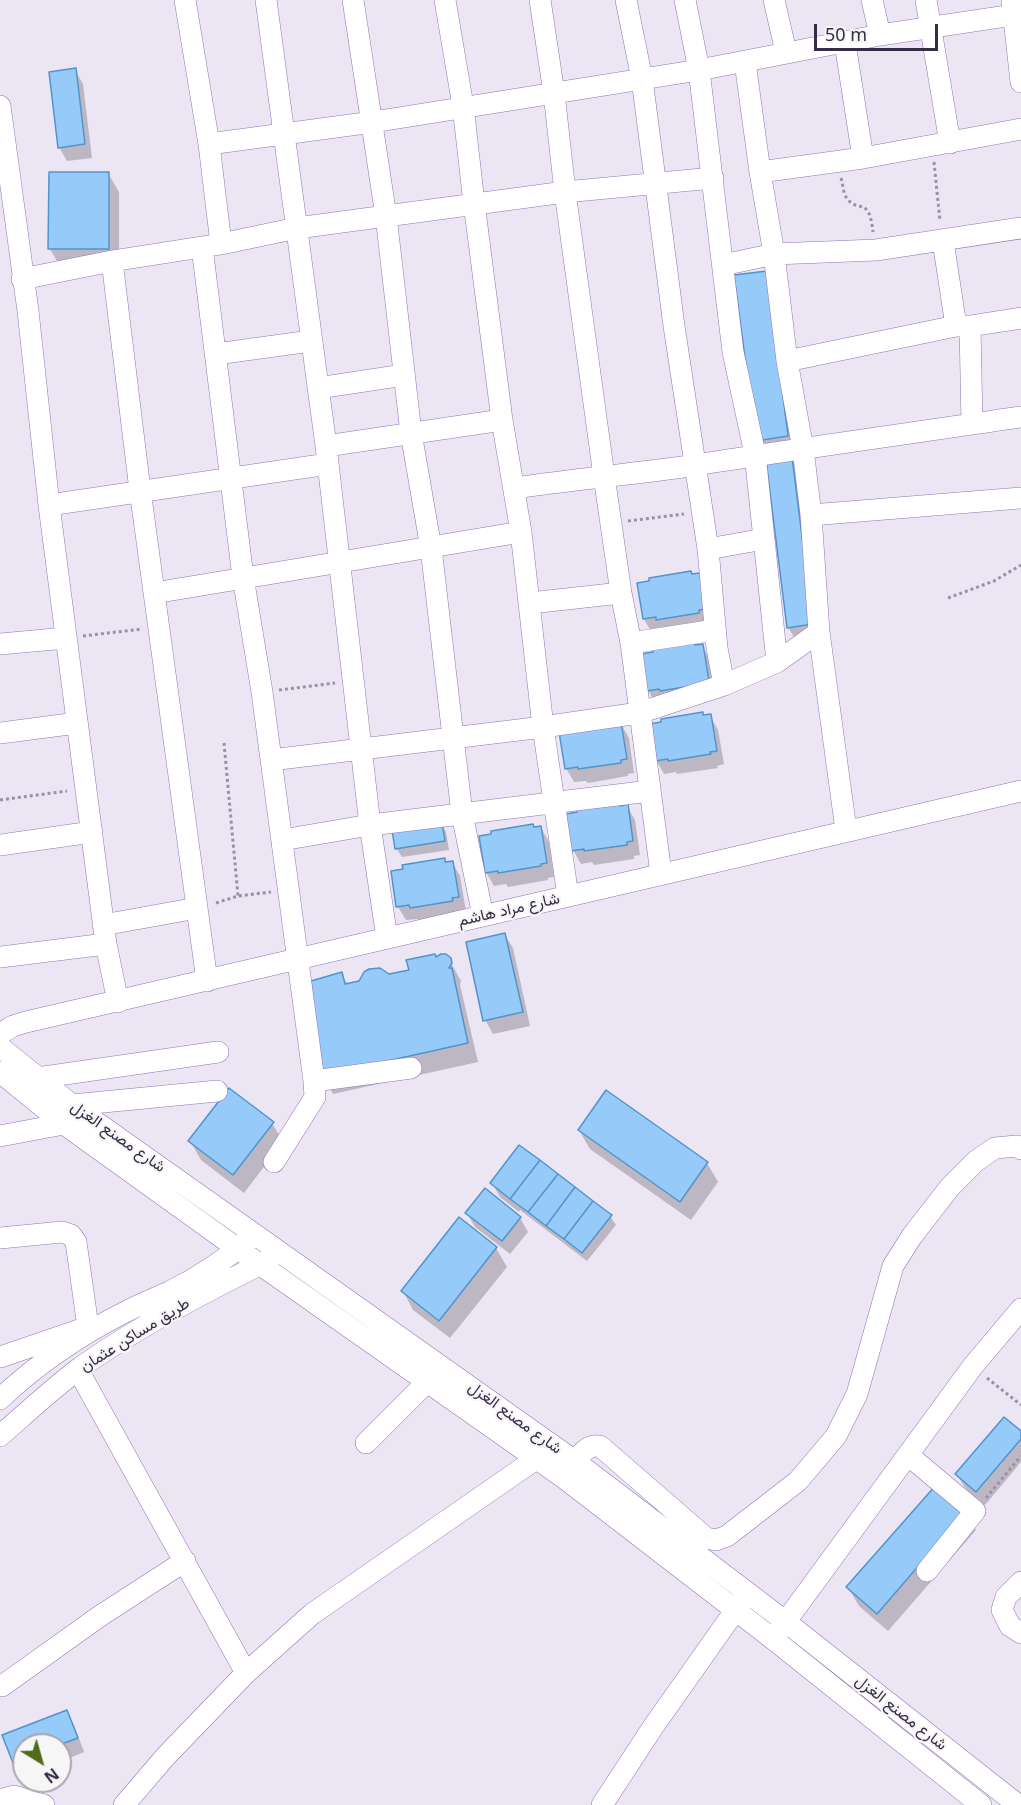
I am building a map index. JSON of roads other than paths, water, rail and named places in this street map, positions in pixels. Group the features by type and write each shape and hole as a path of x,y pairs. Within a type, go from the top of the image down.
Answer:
{"street":[{"path":"185,0 209,144 216,354 243,577 262,692 314,1081 315,1097 274,1162"},
{"path":"266,0 327,455 363,749 370,825 387,939"},
{"path":"353,0 386,216 411,433 432,548 462,814 483,916"},
{"path":"446,0 463,106 502,420 515,488 543,728 568,896"},
{"path":"540,0 604,476 621,593 631,643 661,874"},
{"path":"626,0 642,79 674,326 708,549 715,630 724,685"},
{"path":"685,0 699,70 733,352 755,454 777,662"},
{"path":"774,0 786,52"},
{"path":"872,0 880,35"},
{"path":"926,0 931,29 941,145"},
{"path":"209,144 373,122 699,70 880,35 931,29 1016,10 1021,82"},
{"path":"845,42 862,158"},
{"path":"745,62 811,515 819,632 846,831"},
{"path":"0,106 6,205 22,279 104,935 118,1002"},
{"path":"760,172 941,145 1021,129"},
{"path":"22,279 112,261 211,246 297,228 565,192 713,178"},
{"path":"723,265 774,254 876,250 1021,228"},
{"path":"943,241 963,326 972,424"},
{"path":"112,261 158,628 207,981"},
{"path":"787,361 963,326 1021,318"},
{"path":"216,354 312,340"},
{"path":"318,388 404,375"},
{"path":"515,488 695,465 755,454 1021,417"},
{"path":"49,505 231,478 411,433 502,420"},
{"path":"811,515 1021,498"},
{"path":"154,593 521,532"},
{"path":"708,549 764,539"},
{"path":"530,603 621,593"},
{"path":"631,643 715,630"},
{"path":"271,760 543,728 639,713 724,685 777,662 819,632"},
{"path":"0,644 66,638"},
{"path":"0,733 77,723"},
{"path":"282,840 370,825 650,791"},
{"name":"شارع مراد هاشم","path":"0,1034 13,1026 26,1022 1021,791"},
{"path":"0,845 92,832"},
{"path":"0,957 104,935 197,908"},
{"name":"شارع مصنع الغزل","path":"0,1047 37,1078 68,1114 238,1249 428,1382 546,1452"},
{"path":"37,1078 218,1052"},
{"path":"314,1081 411,1068"},
{"name":"شارع مصنع الغزل","path":"0,1072 255,1234 443,1367 546,1452 742,1601 786,1622 1018,1805"},
{"path":"0,1136 68,1114 216,1091"},
{"path":"570,1470 588,1447 600,1446 706,1538 716,1540 727,1536 798,1481 836,1437 857,1394 893,1266 912,1236 950,1187 976,1161 995,1148 1017,1146 1021,1149"},
{"path":"0,1238 62,1232 70,1235 76,1242 88,1329 0,1356"},
{"name":"طريق مساكن عثمان","path":"0,1436 78,1370 214,1278 238,1249 255,1234"},
{"name":"طريق مساكن عثمان","path":"0,1399 88,1329 169,1292 260,1264 282,1253"},
{"path":"773,1639 972,1366 1021,1309"},
{"path":"366,1443 443,1367"},
{"path":"78,1370 246,1673"},
{"path":"124,1805 166,1756 246,1673 312,1614 546,1452"},
{"path":"908,1455 975,1511 927,1571"},
{"path":"2,1686 100,1616 185,1561"},
{"path":"1021,1582 1006,1598 1002,1610 1010,1626 1021,1633"},
{"path":"602,1805 652,1727 742,1601"},
{"name":"شارع مصنع الغزل","path":"742,1601 773,1639 981,1805"},
{"path":"0,1800 14,1796 44,1805"}]}
